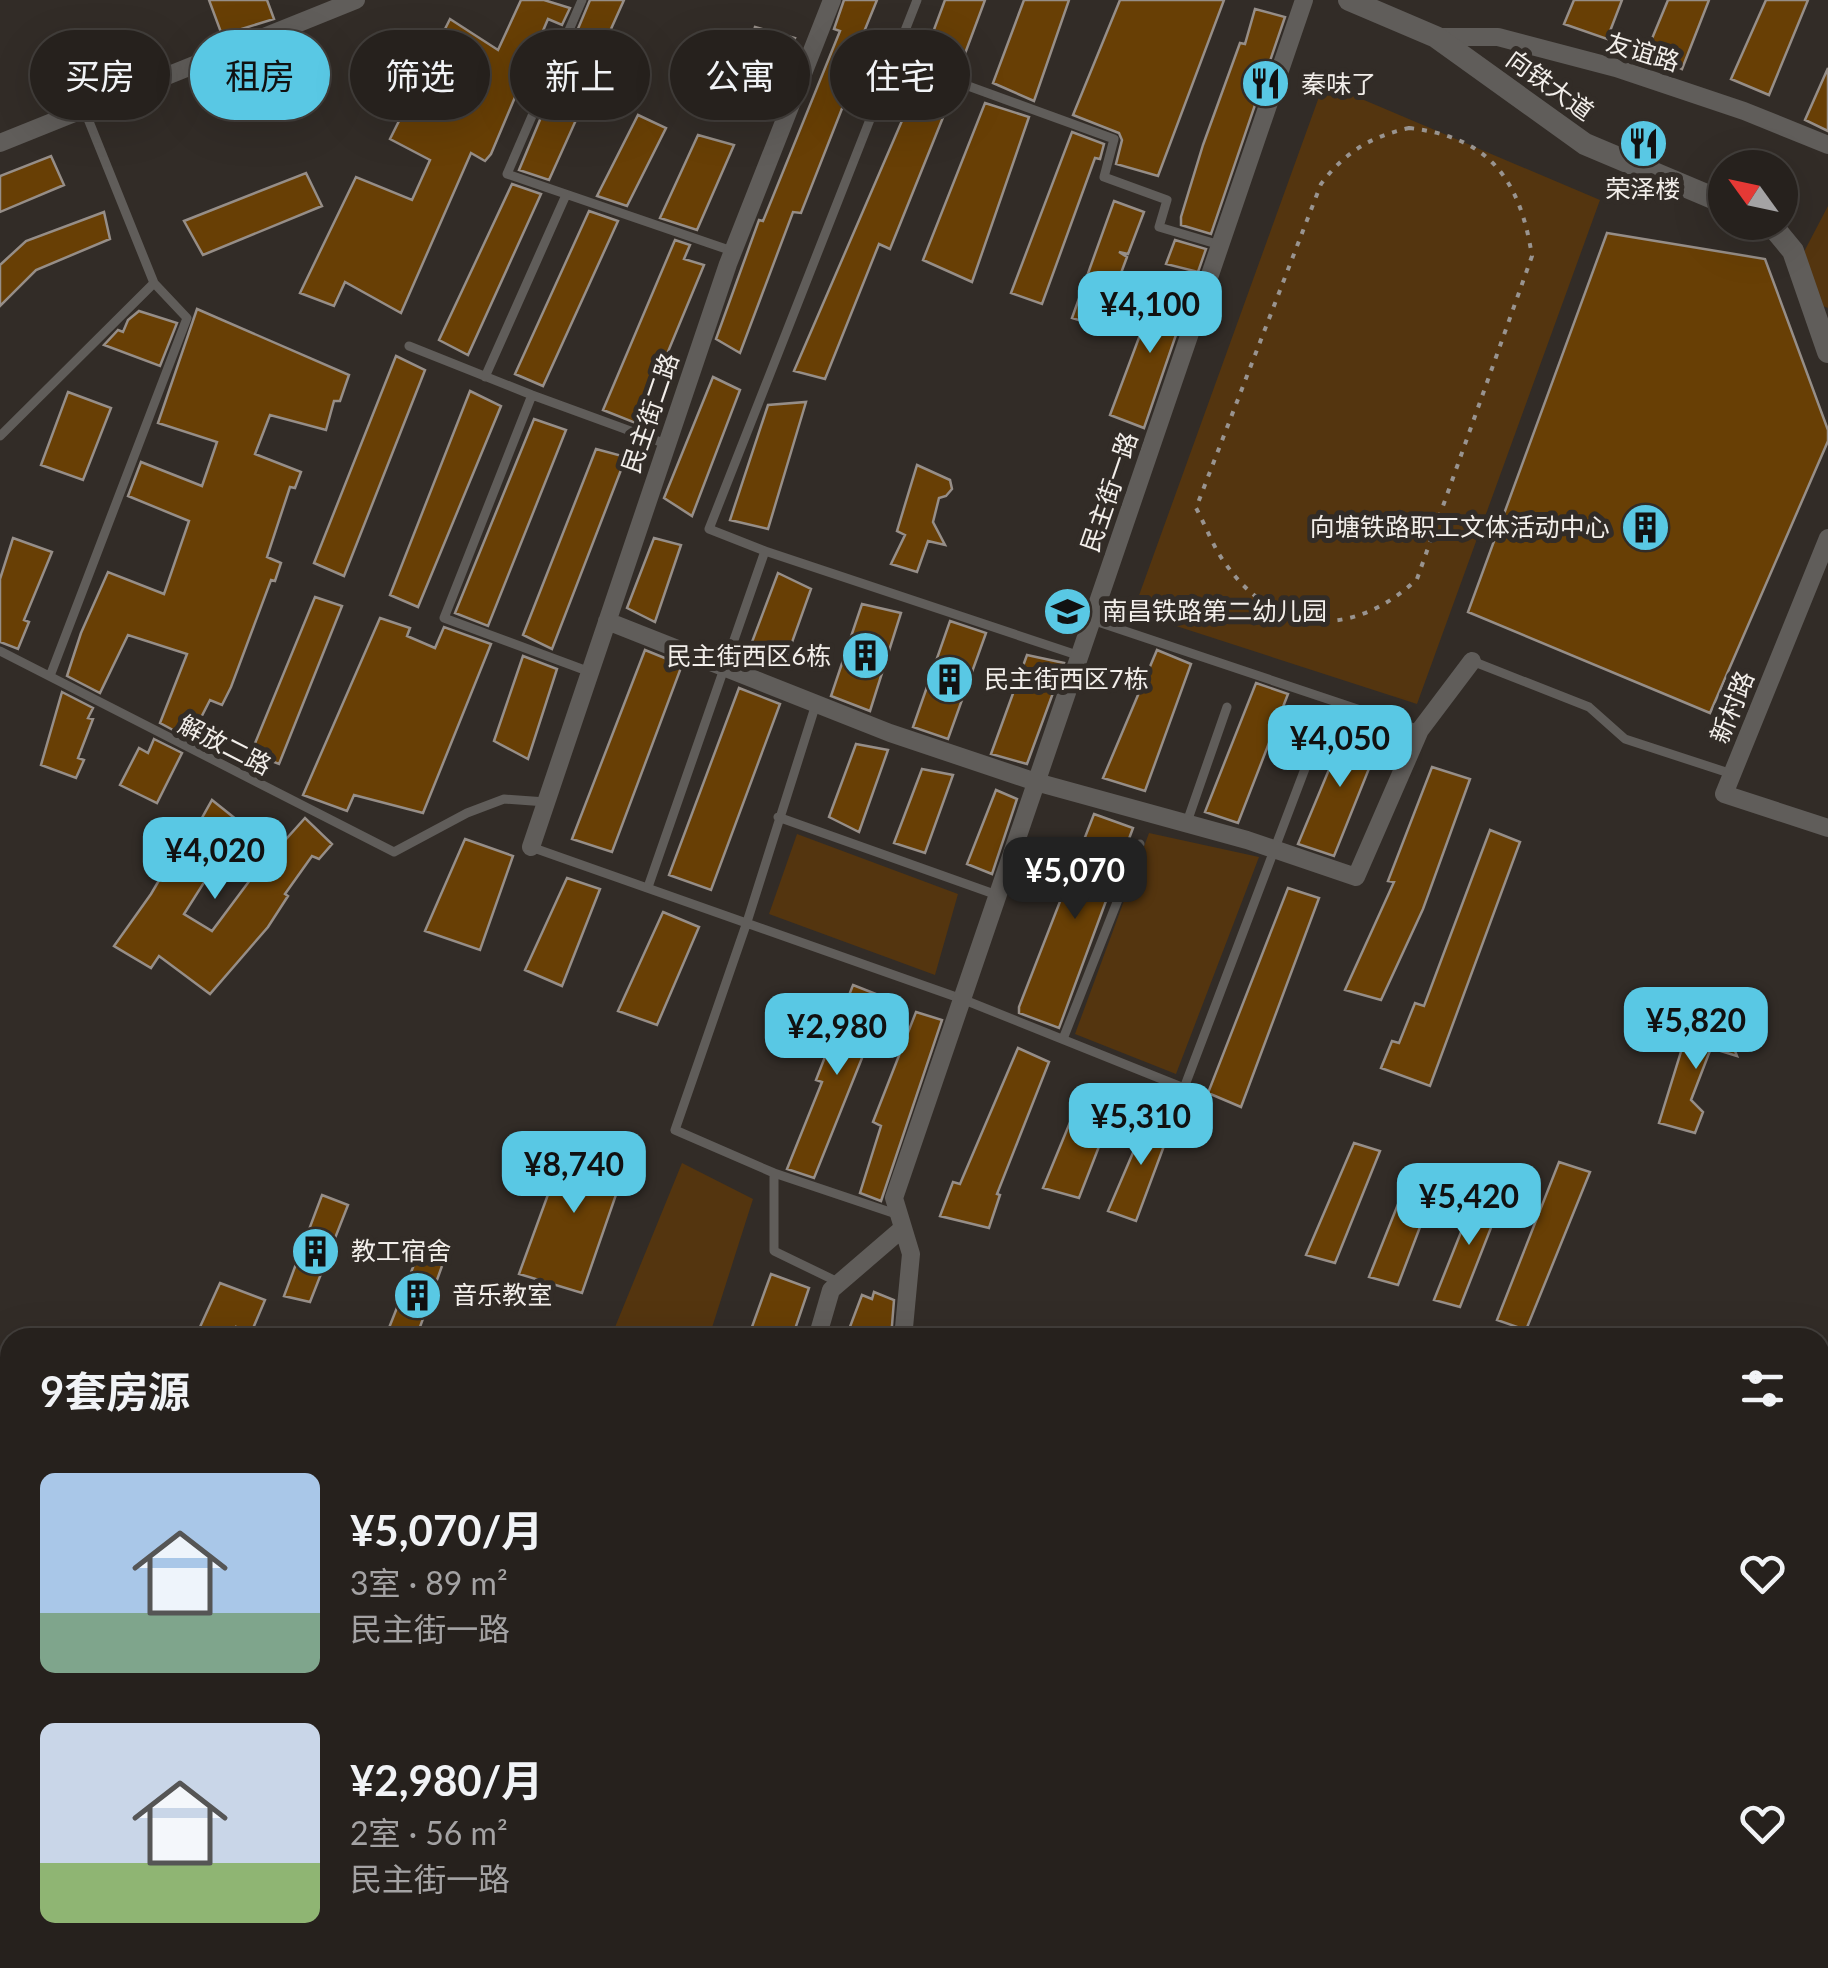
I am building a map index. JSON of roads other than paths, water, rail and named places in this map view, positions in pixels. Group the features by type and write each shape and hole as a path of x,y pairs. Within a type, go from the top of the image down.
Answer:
{"street":[{"path":"170,75 356,0"},
{"name":"民主街二路","path":"531,847 733,252 832,0"},
{"name":"民主街一路","path":"904,1328 910,1254 894,1198 1304,0"},
{"name":"向铁大道","path":"1350,0 1436,37 1585,144 1708,196"},
{"name":"友谊路","path":"1436,37 1498,38 1616,68 1744,111 1828,145"},
{"path":"0,143 57,120"},
{"path":"1783,240 1820,310 1828,352"},
{"name":"新村路","path":"1828,538 1724,794 1828,828"},
{"path":"607,621 890,733 1036,782 1186,823 1356,877 1420,730 1472,662"},
{"path":"820,1328 832,1290 900,1221"}],"lane":[{"path":"582,0 507,174 733,252"},
{"path":"905,30 917,0"},
{"path":"970,86 1114,139 1104,177 1167,200 1159,227 1220,245"},
{"path":"50,676 187,318 154,283 88,120"},
{"path":"870,120 709,529 1080,656"},
{"path":"485,377 566,195"},
{"path":"0,436 154,283"},
{"path":"409,346 666,444"},
{"path":"532,396 444,618 590,672"},
{"path":"648,887 765,551"},
{"path":"1092,620 1420,730"},
{"name":"解放二路","path":"0,650 394,852 467,813 504,800 546,802"},
{"path":"1472,662 1589,706 1625,738 1732,774"},
{"path":"816,704 675,1130 774,1174 900,1221"},
{"path":"1186,823 1227,707"},
{"path":"531,847 962,999 1184,1088 1316,738"},
{"path":"778,817 998,895"},
{"path":"1063,1040 1140,844"},
{"path":"774,1174 774,1251 840,1283"}],"place":[{"name":"秦味了","path":"1266,84"},
{"name":"荣泽楼","path":"1643,143"},
{"name":"向塘铁路职工文体活动中心","path":"1645,527"},
{"name":"南昌铁路第二幼儿园","path":"1067,611"},
{"name":"民主街西区6栋","path":"866,656"},
{"name":"民主街西区7栋","path":"949,679"},
{"name":"教工宿舍","path":"316,1251"},
{"name":"音乐教室","path":"417,1295"}]}
